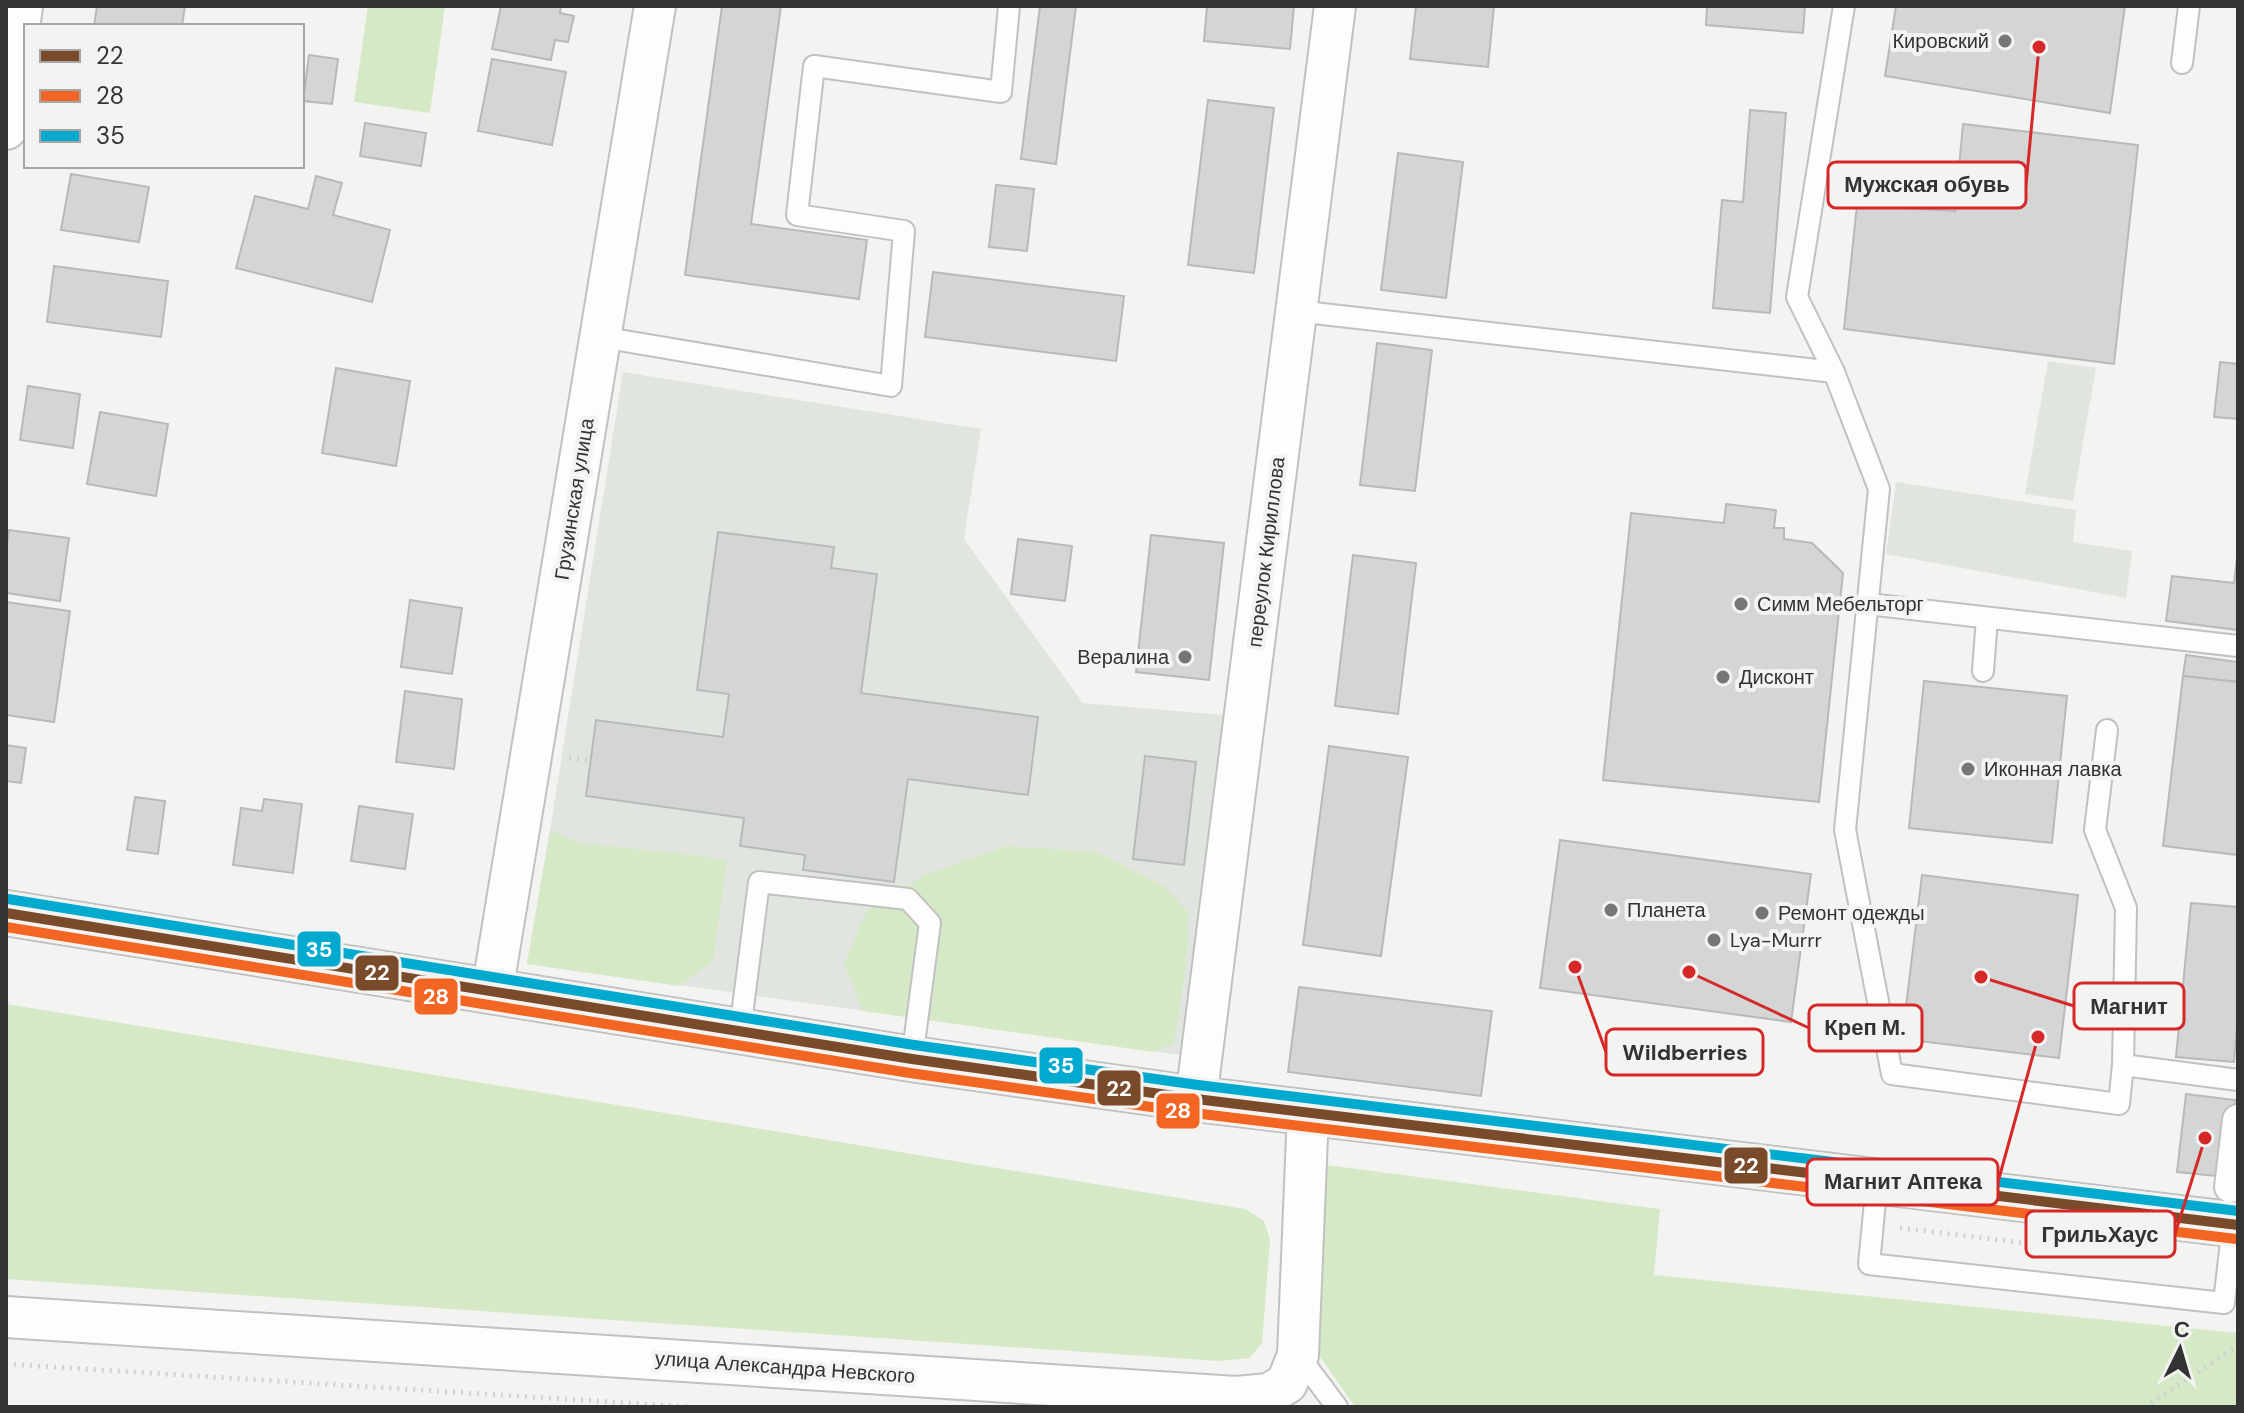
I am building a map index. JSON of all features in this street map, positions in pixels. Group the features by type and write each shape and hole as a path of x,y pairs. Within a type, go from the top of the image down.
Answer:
{"main road":[{"path":"6,913 912,1059 1196,1099 1877,1181 2234,1212"}],"street":[{"path":"6,129 22,6"},
{"name":"Грузинская улица","path":"492,992 655,6"},
{"name":"переулок Кириллова","path":"1196,1099 1335,6"},
{"name":"улица Александра Невского","path":"6,1317 1236,1397 1269,1394 1287,1383 1298,1355 1308,1112"},
{"path":"2234,1212 2238,1120"}],"lane":[{"path":"601,337 891,386 904,231 797,215 814,66 1001,92 1009,6"},
{"path":"1844,6 1797,297 1834,372 1879,489 1845,830 1892,1074 2119,1104 2123,1065 2126,908 2095,830 2107,730"},
{"path":"2182,63 2189,6"},
{"path":"1296,311 1834,372"},
{"path":"1868,604 2238,646"},
{"path":"1983,671 1987,618"},
{"path":"740,1031 759,882 908,899 930,923 912,1059"},
{"path":"2123,1065 2238,1080"},
{"path":"1877,1181 1869,1264 2224,1303 2234,1212"},
{"path":"1298,1355 1337,1407"}],"path":[{"path":"573,759 591,761"},
{"path":"1916,1230 2103,1253"},
{"path":"2144,1407 2238,1346"},
{"path":"6,1364 691,1407"}],"shaded area":[{"path":"2048,361 2096,368 2073,501 2025,494"},
{"path":"623,372 981,429 964,539 1083,703 1223,715 1181,1055 527,964"},
{"path":"1896,482 2076,510 2073,542 2132,551 2126,598 1886,554"}],"green space":[{"path":"368,6 445,6 430,113 354,102"},
{"path":"550,830 580,843 727,861 713,961 679,986 527,964"},
{"path":"1006,846 1097,852 1164,886 1188,912 1186,967 1174,1042 1154,1052 863,1011 844,964 867,910 925,875"},
{"path":"6,1004 1245,1209 1264,1221 1270,1240 1262,1343 1250,1358 1219,1361 6,1279"},
{"path":"1319,1164 1660,1209 1654,1275 2238,1333 2238,1407 1355,1407 1314,1348"}],"building":[{"path":"97,6 185,6 182,24 94,24"},
{"path":"501,6 561,6 560,13 574,16 568,42 555,40 551,60 492,49"},
{"path":"722,6 781,6 751,224 867,240 859,299 685,275"},
{"path":"1040,6 1076,6 1056,164 1021,159"},
{"path":"1207,6 1294,6 1290,49 1204,41"},
{"path":"1416,6 1494,6 1488,67 1410,59"},
{"path":"1707,6 1805,6 1803,33 1706,25"},
{"name":"Кировский","path":"1896,6 2125,6 2110,113 1885,76"},
{"path":"309,55 338,59 332,104 304,101"},
{"path":"492,59 566,72 552,145 478,131"},
{"path":"1208,100 1274,108 1254,273 1188,265"},
{"path":"1750,110 1786,113 1770,313 1713,308 1722,200 1743,202"},
{"path":"365,123 426,133 421,166 360,156"},
{"path":"1963,124 2138,145 2114,364 1844,329 1857,205 1955,211"},
{"path":"1398,153 1463,162 1446,298 1381,290"},
{"path":"71,174 149,187 139,242 61,230"},
{"path":"316,176 342,183 333,215 390,230 372,302 236,268 255,196 308,209"},
{"path":"996,185 1034,189 1027,251 989,247"},
{"path":"54,266 168,281 161,337 47,322"},
{"path":"933,272 1124,296 1116,361 925,337"},
{"path":"1377,343 1432,350 1415,491 1360,485"},
{"path":"2220,362 2238,364 2238,419 2214,417"},
{"path":"336,368 410,381 396,466 322,453"},
{"path":"28,386 80,394 73,448 20,440"},
{"path":"100,412 168,424 156,496 87,484"},
{"name":"Дисконт","path":"1726,504 1776,510 1774,528 1784,528 1784,539 1812,543 1843,573 1819,802 1603,780 1631,513 1724,523"},
{"path":"9,530 69,538 60,601 6,593"},
{"path":"718,532 834,547 831,568 877,574 861,693 1038,717 1028,795 908,779 894,882 803,870 805,855 740,846 744,818 586,796 596,720 723,737 729,694 697,690"},
{"path":"1151,535 1224,543 1209,680 1136,672"},
{"path":"1018,539 1072,546 1065,601 1011,594"},
{"path":"2238,549 2238,630 2166,621 2172,576 2234,583"},
{"path":"1353,555 1416,563 1398,714 1335,706"},
{"path":"410,600 462,608 452,674 401,667"},
{"path":"6,602 70,611 54,722 6,715"},
{"path":"2186,655 2238,662 2238,682 2183,676"},
{"path":"2183,676 2238,682 2238,855 2163,846"},
{"path":"1924,681 2067,696 2052,843 1909,828"},
{"path":"405,691 462,699 454,769 396,762"},
{"path":"6,745 26,748 21,783 6,781"},
{"path":"1329,746 1408,757 1381,956 1303,945"},
{"path":"1145,756 1196,762 1184,865 1133,859"},
{"path":"135,797 165,801 158,854 127,850"},
{"path":"264,799 302,804 293,873 233,865 241,808 262,811"},
{"path":"359,806 413,814 405,869 351,861"},
{"path":"1560,840 1811,874 1791,1022 1540,988"},
{"path":"1922,875 2078,895 2059,1058 1902,1039"},
{"path":"2191,903 2238,907 2238,1015 2234,1062 2176,1057"},
{"path":"1299,987 1492,1011 1481,1096 1288,1072"},
{"path":"2186,1094 2235,1100 2226,1177 2177,1172"}],"transit line":[{"name":"35","path":"8,899 914,1045 1198,1085 2238,1211"},
{"name":"22","path":"6,913 912,1059 1196,1099 2238,1225"},
{"name":"28","path":"6,927 910,1073 1194,1113 2236,1239"}],"place":[{"name":"Кировский","path":"2005,41"},
{"name":"Мужская обувь","path":"2039,47"},
{"name":"Симм Мебельторг","path":"1741,604"},
{"name":"Вералина","path":"1185,657"},
{"name":"Дисконт","path":"1723,677"},
{"name":"Иконная лавка","path":"1968,769"},
{"name":"Планета","path":"1611,910"},
{"name":"Ремонт одежды","path":"1762,913"},
{"name":"Lya-Murrr","path":"1714,940"},
{"name":"Wildberries","path":"1575,967"},
{"name":"Креп М.","path":"1689,972"},
{"name":"Магнит","path":"1981,977"},
{"name":"Магнит Аптека","path":"2038,1037"},
{"name":"ГрильХаус","path":"2205,1138"}]}
